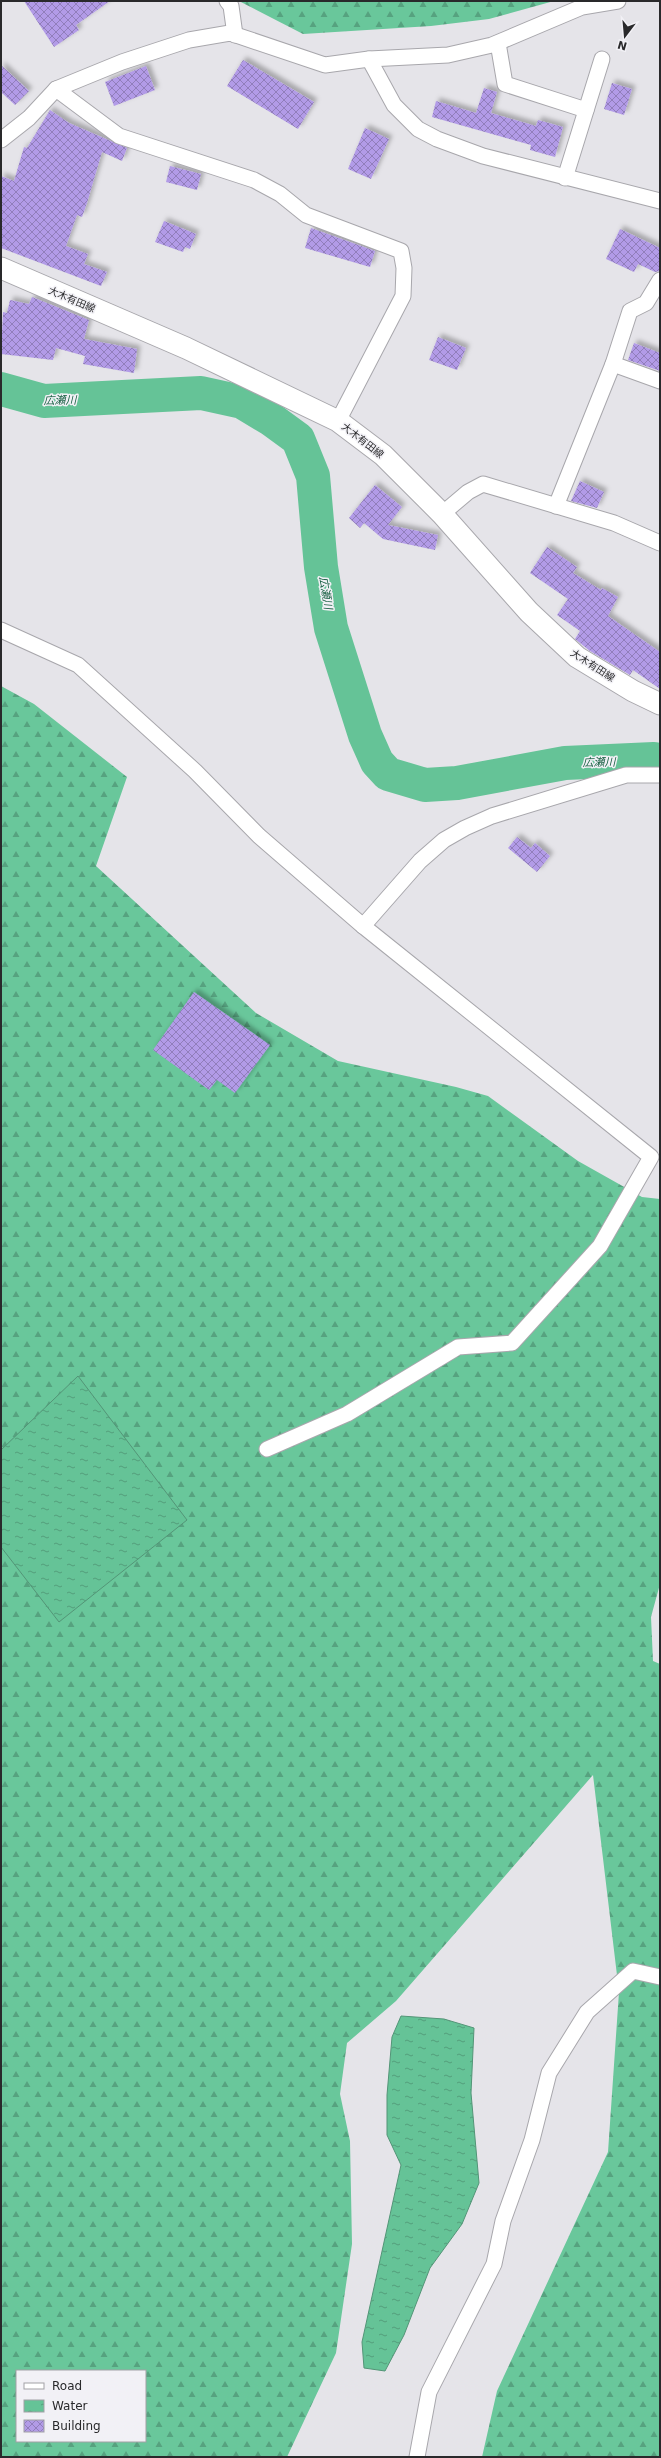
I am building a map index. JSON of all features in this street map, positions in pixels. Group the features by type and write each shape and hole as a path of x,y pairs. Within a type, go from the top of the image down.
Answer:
{"main road":[{"name":"大木有田線","path":"1,268 186,348 338,421 383,455 442,514 529,612 577,657 633,691 660,704"}],"street":[{"path":"227,1 231,6 235,35"},
{"path":"1,140 29,118 56,89 122,62 189,40 230,33 325,65 368,59 448,56 498,43 582,7 618,1"},
{"path":"498,43 505,84 586,110"},
{"path":"368,59 394,105 418,129 437,139 483,156 660,201"},
{"path":"565,178 602,60"},
{"path":"56,89 119,136 254,180 280,194 306,215 401,251 404,268 403,296 338,421"},
{"path":"556,506 613,364 630,311 646,303 660,280"},
{"path":"613,364 660,382"},
{"path":"442,514 468,492 484,484 614,523 660,542"},
{"path":"1,630 78,665 195,771 259,836 363,926 651,1157 600,1246 512,1343 458,1347 347,1414 267,1449"},
{"path":"363,926 420,861 444,840 465,828 492,816 626,775 660,775"},
{"path":"416,2457 429,2392 494,2264 503,2221 532,2140 549,2073 587,2012 633,1971 660,1977"}],"green space":[{"path":"239,1 554,1 489,19 431,26 303,34"},
{"path":"1,686 34,704 127,777 96,866 256,1013 338,1061 456,1087 488,1096 578,1161 642,1197 660,1199 660,1584 651,1617 653,1661 660,1664 660,2457 482,2457 497,2391 608,2152 619,1992 593,1775 396,2001 347,2043 340,2094 350,2141 352,2244 336,2353 287,2457 1,2457"}],"water":[{"path":"78,1376 187,1520 59,1622 1,1547 1,1450"},
{"path":"401,2016 444,2019 474,2028 471,2093 479,2183 462,2224 430,2268 404,2335 385,2371 364,2368 362,2342 401,2165 387,2135 387,2095 392,2037"}],"building":[{"path":"24,1 110,1 76,25 79,30 54,47"},
{"path":"243,60 314,102 298,129 227,86"},
{"path":"1,65 29,91 15,105 1,92"},
{"path":"146,66 155,90 114,106 105,82"},
{"path":"612,83 632,89 624,115 604,109"},
{"path":"484,88 497,92 491,113 536,126 538,120 563,127 555,157 530,150 531,145 432,117 436,101 476,113"},
{"path":"50,110 69,123 127,148 122,161 102,152 82,217 77,215 66,246 88,254 84,264 107,272 101,286 1,248 1,176 14,181 24,147 27,148"},
{"path":"365,128 389,139 371,179 348,169"},
{"path":"170,166 201,174 197,190 166,182"},
{"path":"164,221 196,234 190,249 185,247 183,252 155,242"},
{"path":"311,228 375,251 370,267 305,248"},
{"path":"620,229 660,248 660,271 655,272 638,264 634,272 606,259"},
{"path":"32,297 89,320 84,339 137,349 134,373 83,364 85,356 56,348 53,360 1,354 3,312 7,313 10,300 29,304"},
{"path":"438,337 466,348 457,370 429,360"},
{"path":"634,343 660,353 660,371 628,360"},
{"path":"580,481 604,492 597,508 571,501"},
{"path":"375,485 402,507 388,525 438,535 435,550 383,539 364,523 360,528 349,518"},
{"path":"547,547 577,567 573,573 601,590 602,588 618,597 608,616 660,652 660,689 633,670 630,675 590,651 575,639 580,631 557,615 568,599 530,573"},
{"path":"517,837 531,848 535,843 550,856 537,872 508,848"},
{"path":"194,992 270,1045 235,1093 217,1080 209,1090 153,1050"}],"waterway":[{"name":"広瀬川","path":"1,389 44,401 201,393 242,402 272,420 298,439 313,476 321,567 331,628 365,735 377,762 388,774 425,785 457,783 565,763 654,759 660,761"}]}
